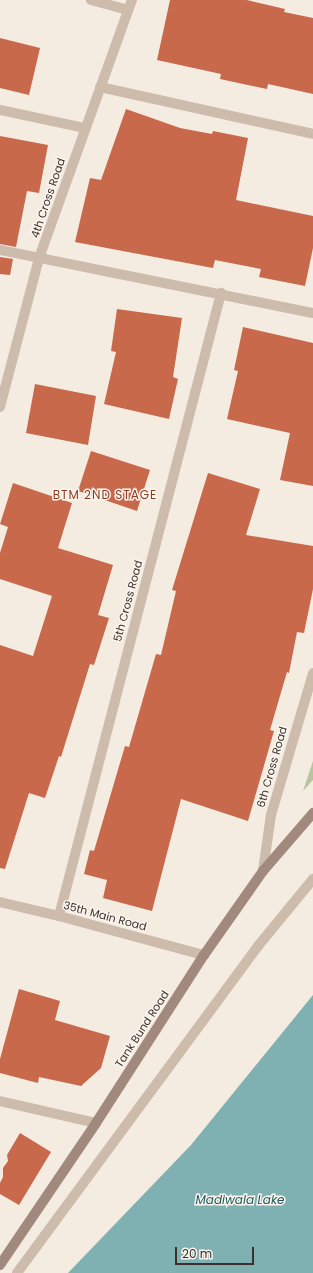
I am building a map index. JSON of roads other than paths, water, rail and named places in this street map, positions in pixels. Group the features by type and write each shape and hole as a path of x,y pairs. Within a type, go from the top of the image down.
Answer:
{"main road":[{"name":"Tank Bund Road","path":"0,1265 96,1123 204,955 263,871 313,813"}],"street":[{"path":"91,0 128,10"},
{"name":"4th Cross Road","path":"0,407 39,258 132,0"},
{"path":"100,87 313,134"},
{"path":"0,110 85,128"},
{"path":"0,250 221,293 313,313"},
{"name":"5th Cross Road","path":"58,916 221,293"},
{"name":"6th Cross Road","path":"263,871 271,815 313,673"},
{"path":"17,1273 258,946 313,879"},
{"name":"35th Main Road","path":"0,902 204,955"},
{"path":"0,1101 96,1123"}],"water":[{"name":"Madiwala Lake","path":"313,995 313,1273 68,1273 191,1145"}],"district":[{"name":"BTM 2ND STAGE","path":"105,495"}]}
